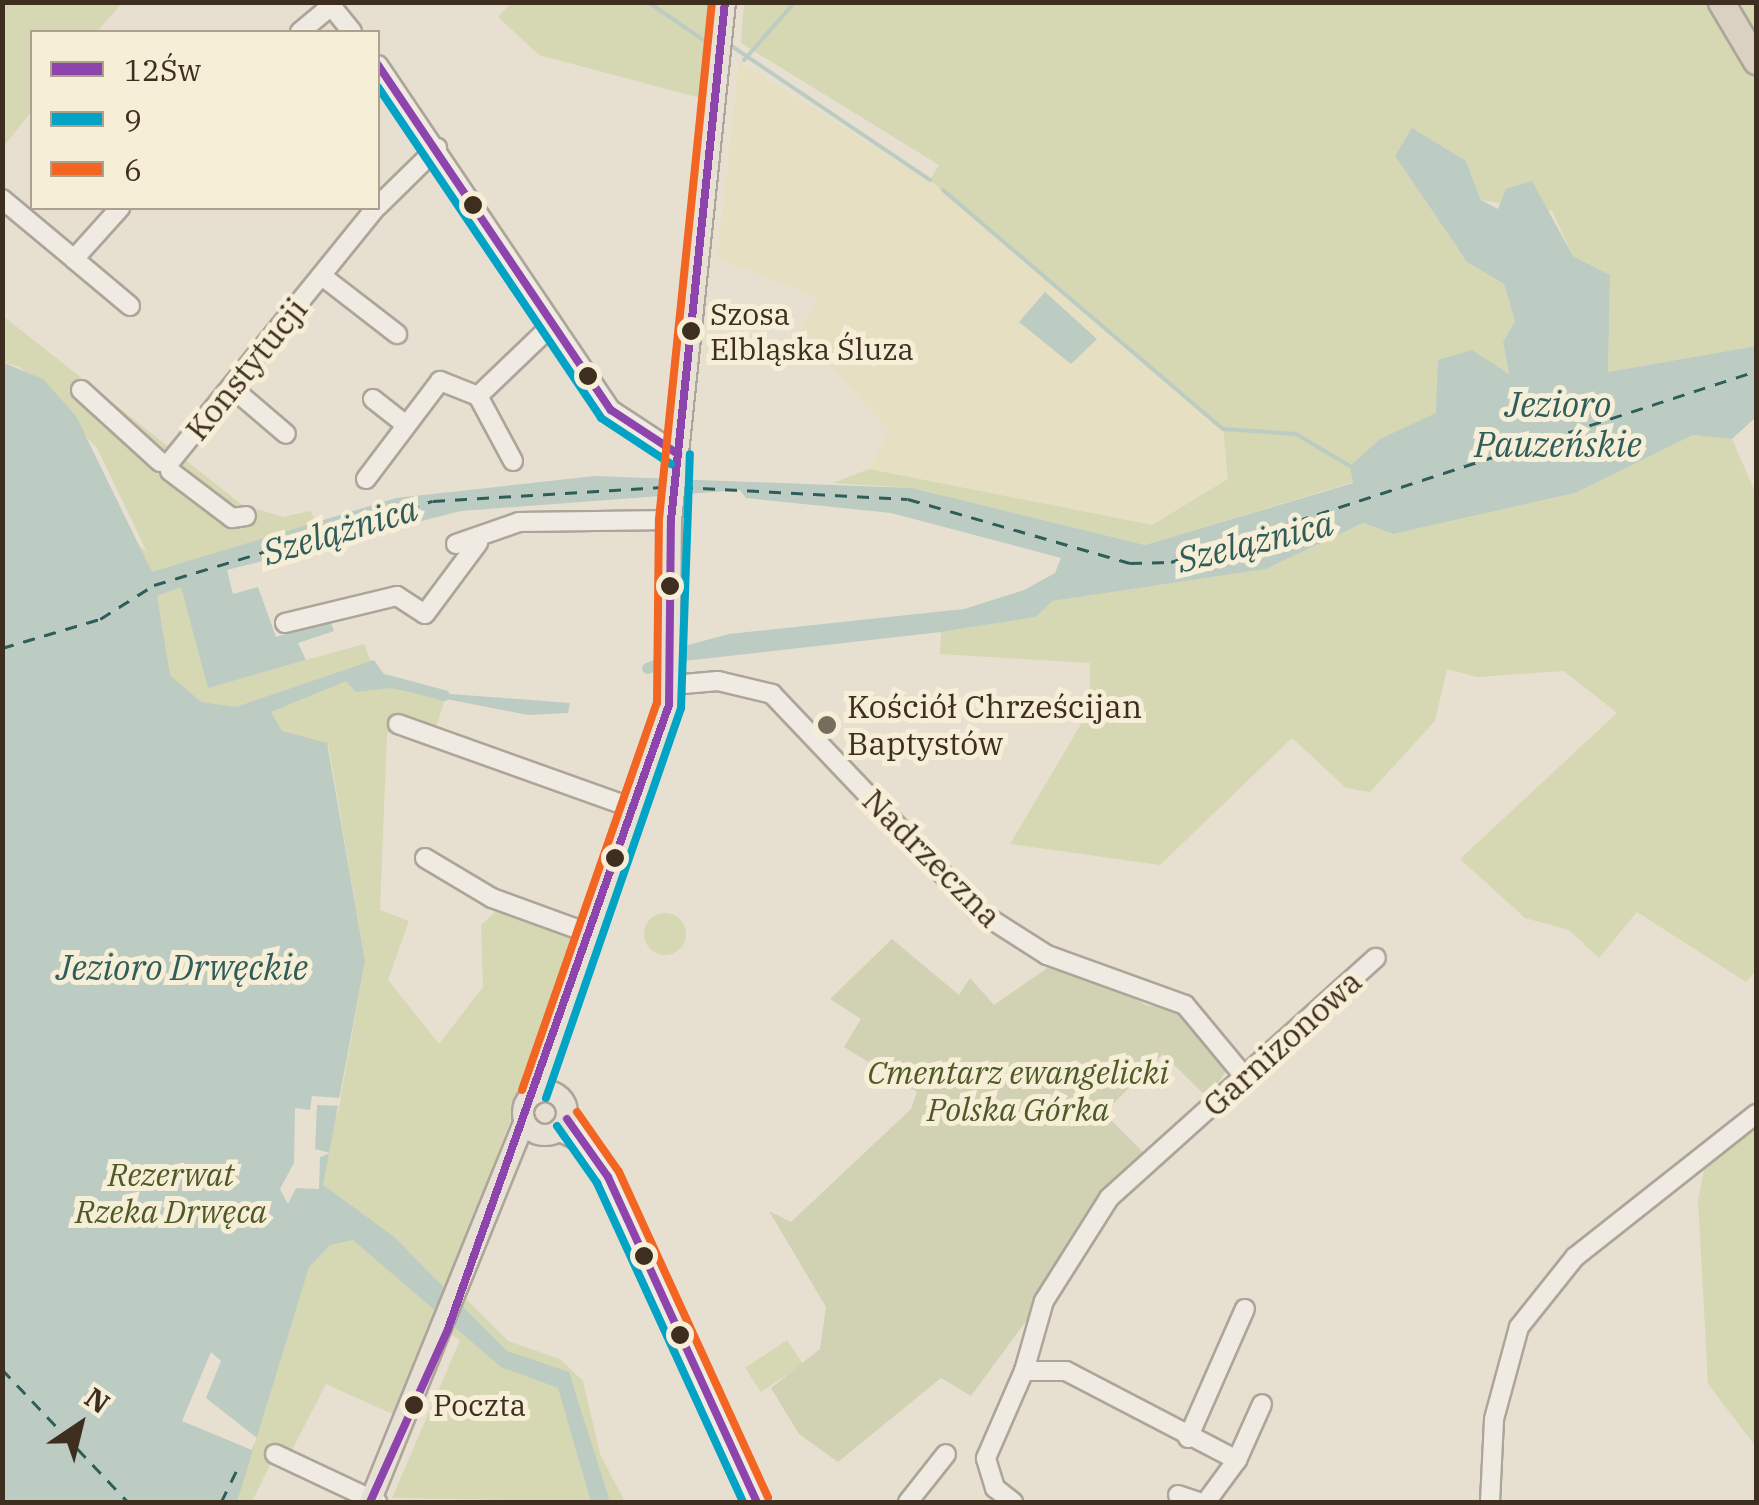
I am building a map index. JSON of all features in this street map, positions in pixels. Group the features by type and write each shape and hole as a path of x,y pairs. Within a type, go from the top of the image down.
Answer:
{"highway":[{"path":"1721,2 1753,54"}],"main road":[{"path":"373,1502 448,1329 511,1156 531,1127 552,1044 636,809 671,665 672,516 725,2"},
{"path":"531,1127 562,1125 564,1101 542,1093"}],"street":[{"path":"302,30 329,4 350,30"},
{"path":"380,73 437,148 618,419 677,461"},
{"name":"Konstytucji","path":"380,204 437,148"},
{"path":"2,199 130,306"},
{"path":"74,259 118,210"},
{"name":"Konstytucji","path":"81,390 166,465 375,210"},
{"name":"Konstytucji","path":"322,276 397,334"},
{"path":"478,396 552,325"},
{"path":"366,479 440,382 478,396 513,462"},
{"path":"231,387 286,434"},
{"path":"373,399 406,425"},
{"path":"166,465 232,518 246,516"},
{"path":"456,544 478,543 519,522 672,516"},
{"path":"285,623 397,596 424,614 478,543"},
{"name":"Nadrzeczna","path":"671,665 718,682 772,694 978,911 1046,955 1185,1005 1244,1076"},
{"path":"398,724 636,809"},
{"path":"424,858 492,898 591,934"},
{"name":"Garnizonowa","path":"1013,1502 986,1470 998,1424 1024,1371 1044,1302 1109,1198 1376,958"},
{"path":"1490,1502 1494,1419 1519,1327 1574,1257 1756,1114"},
{"path":"562,1125 589,1146 757,1502"},
{"path":"1188,1438 1245,1309"},
{"path":"1024,1371 1066,1371 1188,1438 1237,1460"},
{"path":"1178,1495 1202,1502 1237,1460 1262,1404"},
{"path":"275,1454 373,1502"},
{"path":"908,1502 946,1454"}],"shaded area":[{"path":"739,61 943,190 1162,372 1223,429 1228,479 1152,525 869,469 889,430 800,332 818,298 717,258"}],"green space":[{"path":"744,2 1756,3 1756,346 1608,372 1610,275 1573,256 1552,211 1481,200 1466,161 1395,156 1467,262 1504,284 1515,321 1503,342 1509,375 1442,384 1436,414 1380,439 1353,482 1145,545 912,488 833,483 869,469 1152,525 1228,479 1223,428 930,180 939,165 741,43"},
{"path":"2,3 122,3 99,30 30,30 30,113 3,147"},
{"path":"511,3 714,3 704,99 539,55 498,17"},
{"name":"Jezioro Drwęckie","path":"3,316 241,504 283,517 310,511 322,531 181,580 230,681 364,644 378,678 446,696 433,737 398,724 387,734 380,910 409,921 388,980 439,1044 483,987 481,925 505,903 581,930 450,1283 508,1341 560,1359 583,1381 600,1454 625,1502 392,1498 460,1340 436,1326 397,1416 326,1384 291,1452 268,1442 275,1454 252,1502 3,1502 2,441 147,552 97,448 20,367 3,362","holes":["328,743 365,961 337,1118"]},
{"path":"1693,435 1732,439 1756,494 1756,971 1746,982 1637,912 1599,958 1569,930 1525,918 1460,859 1617,713 1564,671 1477,677 1447,669 1435,721 1370,792 1346,788 1292,738 1160,865 1010,844 1090,709 1090,663 940,654 941,632 1036,617 1051,601 1266,569 1363,523 1393,534 1575,493"},
{"path":"665,913 680,919 686,934 680,949 665,955 650,949 644,934 650,919"},
{"name":"Cmentarz ewangelicki Polska Górka","path":"892,939 959,995 970,978 994,1005 1053,964 1094,976 1146,1005 1181,1011 1228,1068 1208,1098 1163,1054 1104,1113 1147,1156 971,1396 941,1378 838,1462 799,1434 771,1388 820,1349 826,1307 769,1211 791,1222 911,1109 917,1092 844,1047 861,1019 830,999"},
{"path":"1756,1114 1756,1447 1708,1384 1698,1200 1708,1152"},
{"path":"787,1340 803,1364 761,1392 745,1368"}],"water":[{"name":"Jezioro Drwęckie","path":"1412,128 1466,161 1481,200 1498,209 1506,189 1532,181 1573,256 1610,275 1608,372 1756,346 1756,417 1732,439 1693,435 1575,493 1393,534 1363,523 1266,569 1052,601 1036,617 941,632 684,661 684,646 729,634 964,609 1024,590 1055,573 1061,558 891,513 746,498 740,490 461,511 227,570 233,594 258,587 276,637 330,620 334,631 298,643 306,660 208,688 181,587 157,596 170,675 201,702 236,707 374,660 391,684 425,692 570,703 568,713 528,715 390,688 356,692 346,681 271,712 282,731 327,743 365,961 323,1185 393,1236 507,1351 569,1372 610,1502 591,1502 558,1388 501,1367 353,1240 330,1245 309,1267 237,1502 3,1502 2,362 43,379 76,416 152,572 396,498 595,476 912,488 1145,545 1353,483 1350,466 1380,439 1436,413 1438,360 1472,350 1509,374 1503,342 1515,321 1504,284 1467,262 1395,156"},
{"path":"1045,292 1097,339 1071,364 1019,322"}],"pier":[{"path":"312,1096 341,1098 339,1106 317,1105 315,1149 330,1153 320,1157 319,1189 296,1188 288,1204 280,1189 294,1163 295,1108 310,1110"},
{"path":"211,1352 221,1361 206,1398 257,1438 252,1450 182,1421"}],"waterway":[{"path":"648,2 709,44"},
{"path":"744,60 795,2"},
{"path":"733,47 930,180"},
{"path":"943,190 1223,429 1296,434 1350,466"},
{"path":"647,668 696,649"},
{"path":"380,678 444,695"}],"ferry route":[{"path":"681,487 908,499 1130,563 1171,562 1756,371"},
{"path":"2,648 100,619 154,585 433,501 663,487"},
{"path":"2,1369 128,1502"},
{"path":"221,1502 236,1471"}],"transit line":[{"name":"6","path":"522,1090 657,703 659,519 712,2"},
{"name":"12Św","path":"370,1502 448,1329 669,705 671,520 725,2"},
{"name":"12Św","path":"380,68 611,410 678,454"},
{"name":"9","path":"380,90 601,418 671,464"},
{"name":"9","path":"546,1098 681,708 690,454"},
{"name":"6","path":"577,1112 619,1172 768,1497"},
{"name":"12Św","path":"567,1119 608,1177 757,1502"},
{"name":"9","path":"557,1126 597,1183 743,1502"}],"place":[{"name":"Szosa Elbląska Śluza","path":"691,331"},
{"name":"Kościół Chrześcijan Baptystów","path":"827,725"},
{"name":"Poczta","path":"414,1405"}],"water label":[{"name":"Jezioro Pauzeńskie","path":"1558,424"},
{"name":"Szelążnica","path":"340,530"},
{"name":"Szelążnica","path":"1255,541"}],"park label":[{"name":"Rezerwat Rzeka Drwęca","path":"171,1194"}]}
